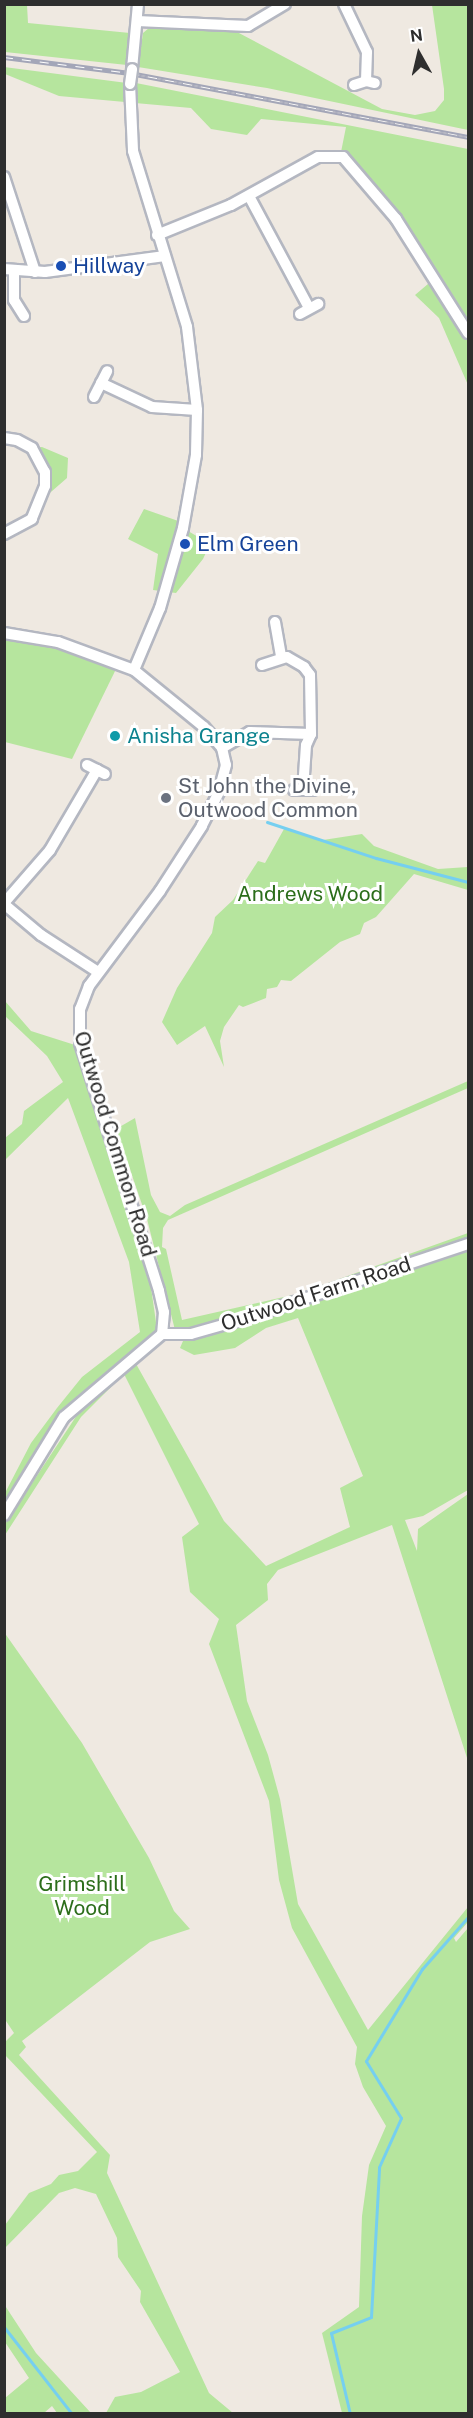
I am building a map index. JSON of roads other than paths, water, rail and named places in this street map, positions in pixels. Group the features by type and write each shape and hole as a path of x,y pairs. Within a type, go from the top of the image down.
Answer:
{"street":[{"path":"134,670 160,608 184,523 196,455 197,410 187,327 133,151 130,84 138,4"},
{"path":"137,21 248,26 285,4"},
{"path":"344,4 368,52 370,82 354,85"},
{"path":"157,235 249,196 318,157 343,157 396,219 468,333"},
{"path":"4,177 35,272"},
{"path":"249,196 309,309"},
{"path":"24,316 14,300 9,269 35,272 167,261"},
{"path":"94,397 107,371"},
{"path":"101,383 152,407 197,410"},
{"path":"4,438 17,440 32,448 45,472 45,486 32,519 4,534"},
{"path":"274,622 281,657"},
{"path":"4,633 58,642 134,670 181,706 222,748 250,732 311,734"},
{"path":"262,665 281,657 294,660 310,675 311,734 306,745 303,790"},
{"name":"Outwood Common Road","path":"162,1334 164,1312 159,1291 80,1043 80,1009 98,972 160,891 215,803 225,773 222,748"},
{"path":"96,770 50,850 4,903 41,935 98,972"},
{"name":"Outwood Farm Road","path":"162,1334 191,1334 244,1319 468,1244"},
{"path":"4,1515 64,1417 162,1334"}],"waterway":[{"path":"267,822 376,858 468,882"},
{"path":"350,2414 331,2333 371,2317 379,2167 401,2118 366,2061 422,1969 468,1917"},
{"path":"4,2327 72,2414"}],"railway":[{"path":"4,57 130,73 468,137"}],"place":[{"name":"Hillway","path":"61,266"},
{"name":"Elm Green","path":"185,544"},
{"name":"Anisha Grange","path":"115,736"},
{"name":"St John the Divine, Outwood Common","path":"166,798"}],"park label":[{"name":"Andrews Wood","path":"310,894"},
{"name":"Grimshill Wood","path":"82,1896"}]}
